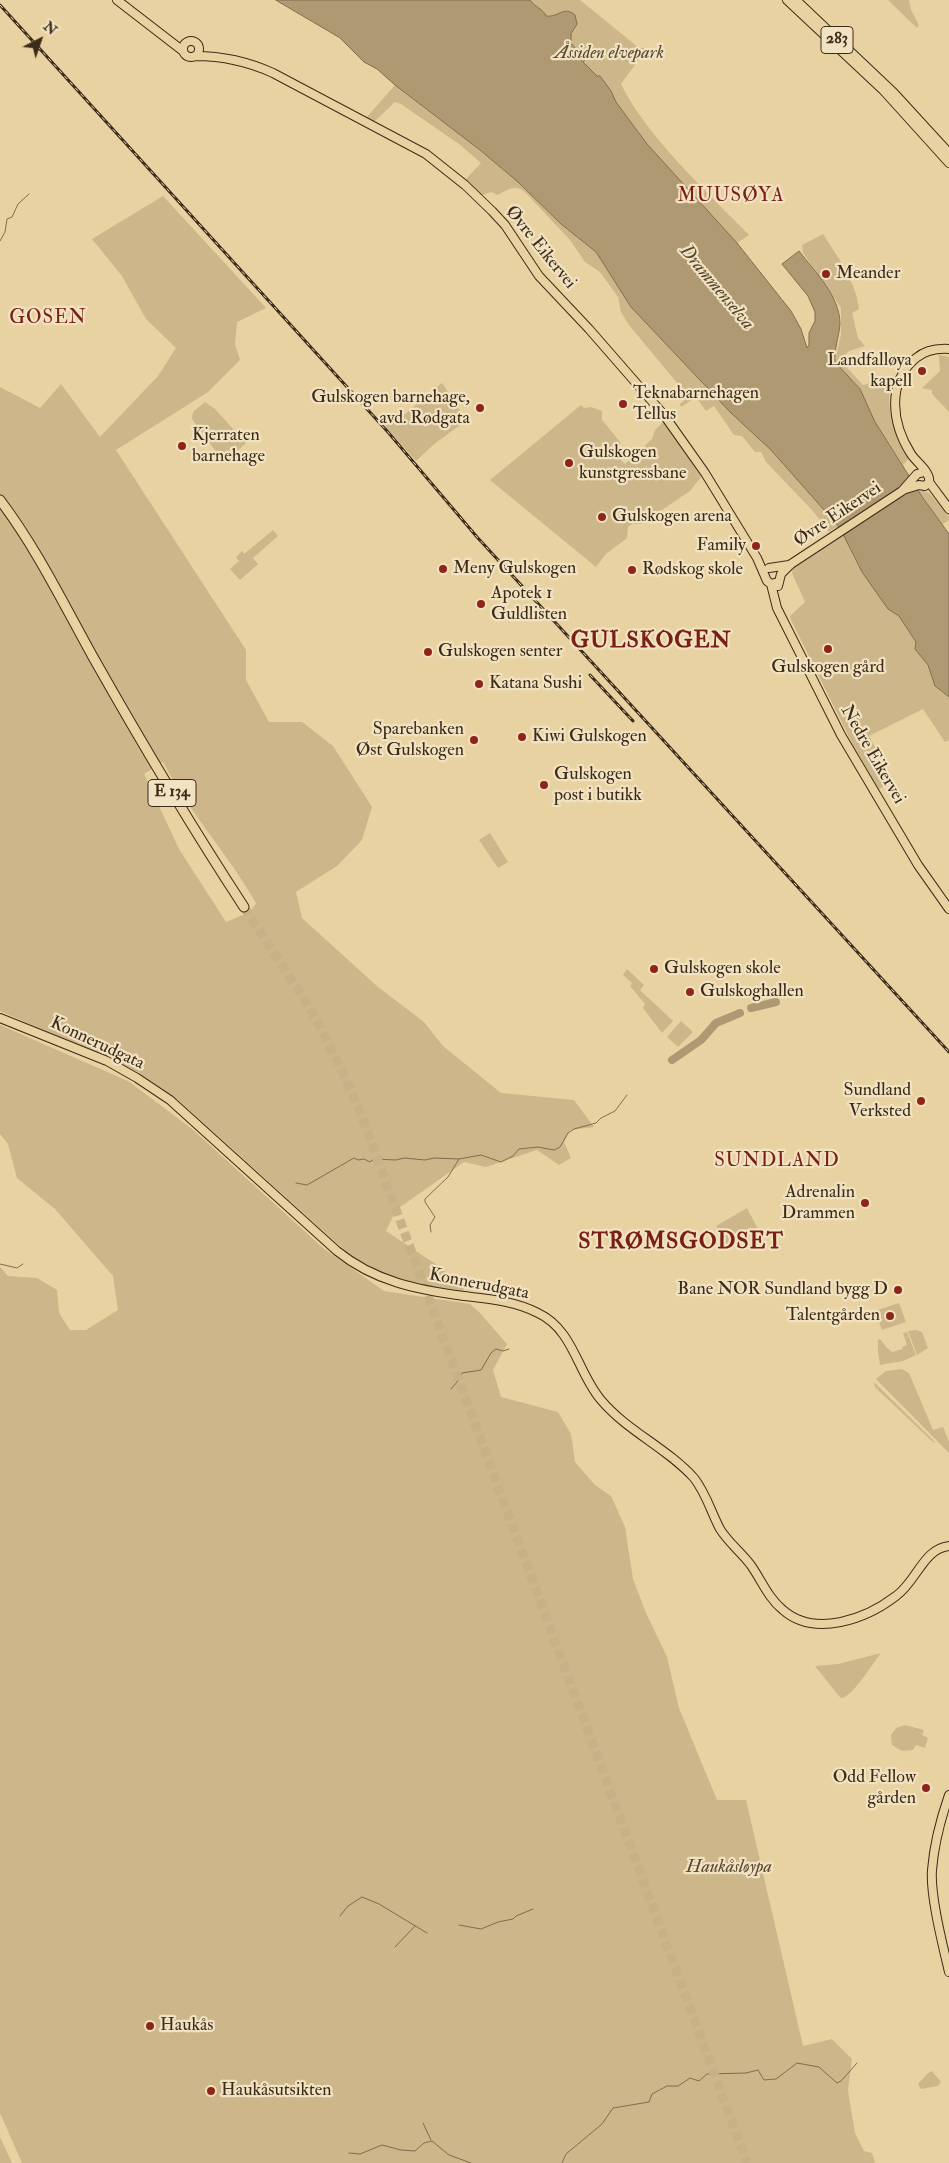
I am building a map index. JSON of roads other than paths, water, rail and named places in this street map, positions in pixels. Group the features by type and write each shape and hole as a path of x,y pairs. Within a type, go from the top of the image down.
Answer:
{"highway":[{"name":"E 134","path":"0,495 42,562 186,816 244,907"},
{"name":"E 134","path":"0,500 10,511"}],"main road":[{"path":"117,0 147,25 169,40 184,47 188,57 195,56 198,47"},
{"name":"283","path":"787,0 883,90 949,162"},
{"name":"283","path":"796,0 894,92 949,153"},
{"name":"Øvre Eikervei","path":"184,47 193,42 198,47 216,56 254,65 280,77 426,154 465,186 505,225 539,276 590,329 664,415 705,473 757,558 773,575 837,535 918,479"},
{"name":"Øvre Eikervei","path":"195,56 216,56"},
{"path":"949,349 931,350 918,357 905,370 897,386 894,400 896,418 903,439 912,455 918,479 929,475 929,482 949,509"},
{"name":"Nedre Eikervei","path":"773,575 779,610 841,735 918,865 949,909"},
{"name":"Konnerudgata","path":"0,1018 113,1064 170,1100 337,1251 367,1271 396,1284 516,1304 537,1312 552,1322 568,1340 587,1380 602,1402 694,1478 703,1490 725,1537 750,1564 775,1603 790,1616 802,1621 823,1624 847,1621 859,1617 883,1605 901,1592 914,1579 930,1554 938,1548 949,1546"},
{"path":"949,1795 938,1835 932,1870 934,1898 949,1971"}],"water":[{"name":"Drammenselva","path":"276,0 530,0 546,16 564,11 575,15 577,24 571,34 571,43 585,60 583,62 597,76 600,76 611,91 616,102 647,144 737,243 791,311 801,329 807,348 809,345 809,333 815,321 815,312 808,296 782,264 799,251 831,294 839,314 840,324 835,362 860,389 875,422 923,498 949,534 949,697 935,686 928,665 915,649 916,642 899,616 888,609 862,572 840,528 771,450 731,413 631,307 596,252 561,224 518,182 480,150 377,69 364,62 340,38"}],"waterway":[{"path":"0,241 5,232 7,219 12,217 18,204 29,194"},
{"path":"751,1008 776,1002"},
{"path":"672,1060 701,1040 716,1023 740,1013"},
{"path":"431,1232 430,1225 435,1217 425,1199 448,1177 459,1159 481,1155 501,1162 513,1156 519,1149 538,1147 554,1150 560,1147 568,1133 574,1129 596,1123 601,1118 615,1111 627,1095"},
{"path":"296,1183 307,1185 354,1158 370,1162 374,1159 459,1159"},
{"path":"0,1264 17,1268 23,1264"},
{"path":"451,1389 462,1373 481,1370 491,1353 496,1349 503,1351 509,1349"},
{"path":"340,1916 348,1906 362,1897 379,1904 427,1933"},
{"path":"459,1925 481,1929 498,1922 513,1919 533,1909"},
{"path":"395,1947 415,1926"},
{"path":"562,2163 566,2154 602,2124 613,2108 649,2102 652,2094 667,2086 678,2086 690,2078 699,2081 707,2074 746,2073 758,2070 764,2080 776,2079 797,2063 819,2067 837,2083 857,2063"},
{"path":"423,2123 431,2140"},
{"path":"349,2153 360,2154 382,2145 401,2150 415,2151 424,2143 432,2141 449,2155 471,2163"}],"tunnel":[{"path":"244,907 311,1010 337,1060 362,1117 747,2163"}],"railway":[{"path":"0,5 387,431 477,537 949,1052"},
{"path":"590,675 633,721"}],"place":[{"name":"Meander","path":"826,274"},
{"name":"Landfalløya kapell","path":"922,371"},
{"name":"Teknabarnehagen Tellus","path":"623,404"},
{"name":"Gulskogen barnehage, avd. Rødgata","path":"480,408"},
{"name":"Kjerraten barnehage","path":"182,446"},
{"name":"Gulskogen kunstgressbane","path":"569,463"},
{"name":"Gulskogen arena","path":"602,517"},
{"name":"Family","path":"756,546"},
{"name":"Meny Gulskogen","path":"443,569"},
{"name":"Rødskog skole","path":"632,570"},
{"name":"Apotek 1 Guldlisten","path":"481,604"},
{"name":"Gulskogen gård","path":"828,649"},
{"name":"Gulskogen senter","path":"428,652"},
{"name":"Katana Sushi","path":"479,684"},
{"name":"Kiwi Gulskogen","path":"522,737"},
{"name":"Sparebanken Øst Gulskogen","path":"474,740"},
{"name":"Gulskogen post i butikk","path":"544,785"},
{"name":"Gulskogen skole","path":"654,969"},
{"name":"Gulskoghallen","path":"690,992"},
{"name":"Sundland Verksted","path":"921,1101"},
{"name":"Adrenalin Drammen","path":"865,1203"},
{"name":"Bane NOR Sundland bygg D","path":"898,1290"},
{"name":"Talentgården","path":"890,1316"},
{"name":"Odd Fellow gården","path":"926,1788"},
{"name":"Haukås","path":"150,2026"},
{"name":"Haukåsutsikten","path":"211,2091"}],"district":[{"name":"MUUSØYA","path":"731,197"},
{"name":"GOSEN","path":"48,319"},
{"name":"GULSKOGEN","path":"651,642"},
{"name":"SUNDLAND","path":"777,1162"},
{"name":"STRØMSGODSET","path":"681,1243"}],"park label":[{"name":"Åssiden elvepark","path":"609,54"},
{"name":"Haukåsløypa","path":"729,1868"}]}
